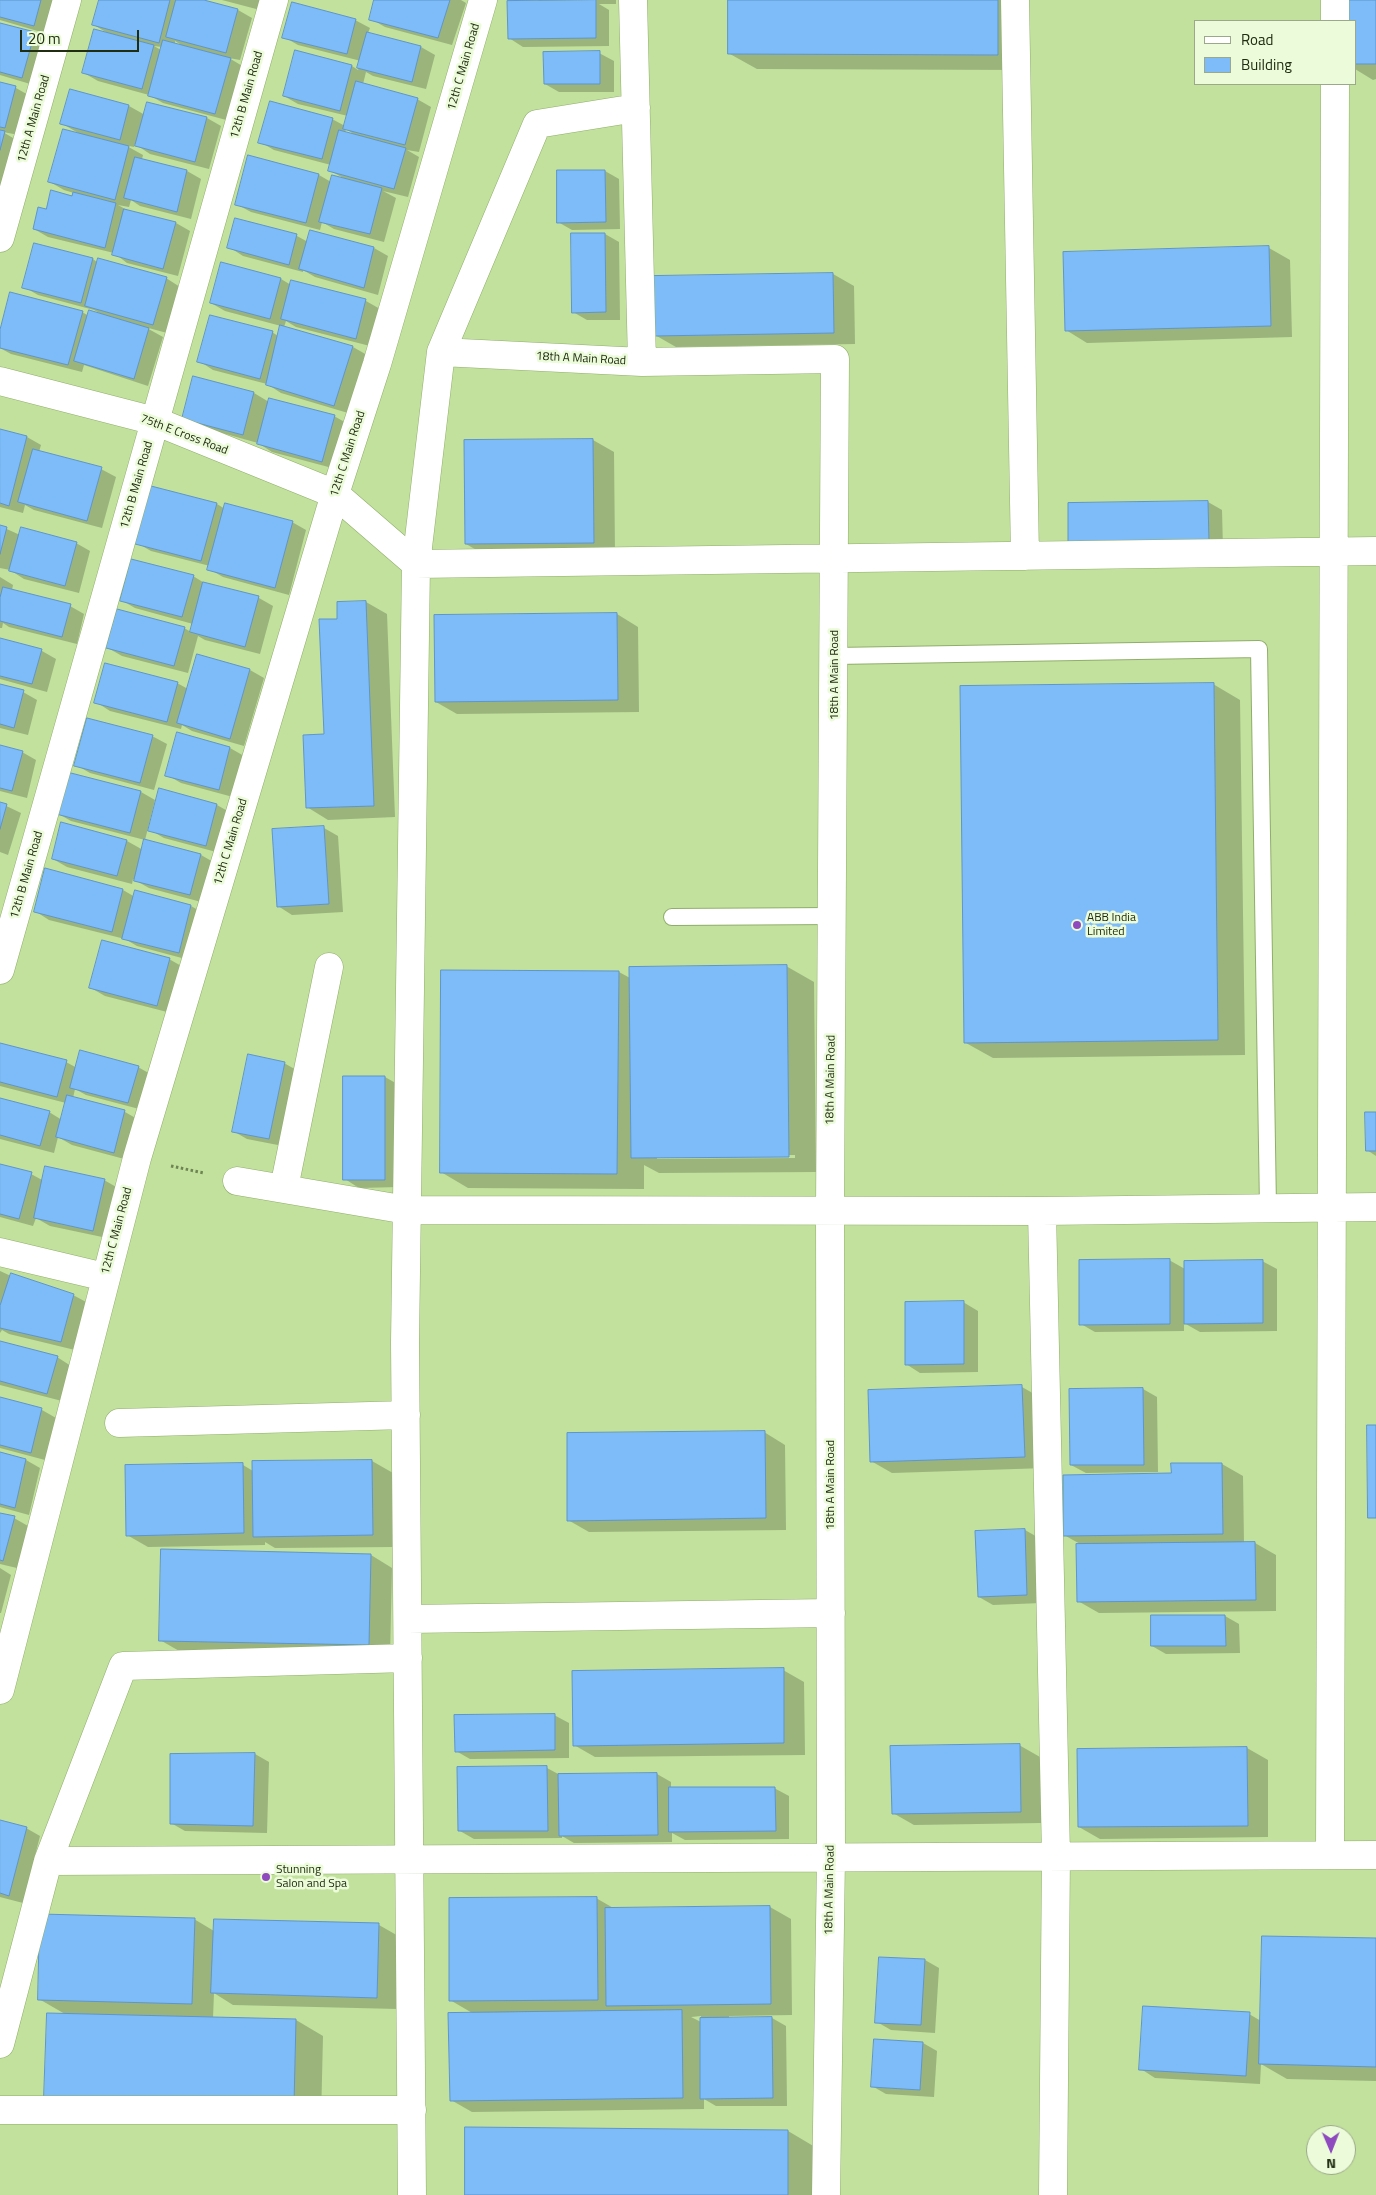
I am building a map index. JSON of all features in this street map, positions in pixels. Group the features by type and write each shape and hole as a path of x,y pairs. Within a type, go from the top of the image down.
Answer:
{"street":[{"name":"12th A Main Road","path":"0,238 67,0"},
{"name":"12th B Main Road","path":"0,970 274,0"},
{"name":"12th C Main Road","path":"0,1690 136,1158 335,494 377,364 484,0"},
{"path":"633,0 642,362"},
{"path":"1015,0 1025,556"},
{"path":"1335,0 1335,20"},
{"path":"1330,1855 1335,85"},
{"path":"412,2195 406,1415 416,564 441,352 537,124 636,108"},
{"name":"18th A Main Road","path":"441,352 642,362 835,359 836,558 830,1210 831,1857 826,2195"},
{"name":"75th E Cross Road","path":"0,381 154,421 335,494 416,564"},
{"path":"416,564 1376,551"},
{"path":"284,1188 329,966"},
{"path":"237,1181 407,1210 1042,1211 1376,1207"},
{"path":"1042,1211 1056,1855 1054,2195"},
{"path":"0,1252 104,1278"},
{"path":"119,1423 406,1415"},
{"path":"408,1618 831,1613"},
{"path":"0,2044 48,1861 123,1666 408,1658"},
{"path":"48,1861 1376,1855"},
{"path":"0,2110 412,2110"}],"lane":[{"path":"835,656 1259,648 1268,1208"},
{"path":"672,917 833,916"}],"path":[{"path":"136,1158 237,1181"}],"building":[{"path":"0,0 41,0 34,26 0,17"},
{"path":"99,0 170,0 159,43 92,25"},
{"path":"176,0 204,0 238,9 226,53 166,37"},
{"path":"374,0 450,0 438,38 369,20"},
{"path":"596,0 596,38 508,39 507,1"},
{"path":"728,0 998,0 998,55 728,54"},
{"path":"1343,0 1376,0 1376,64 1356,64 1356,20 1344,20"},
{"path":"292,2 356,19 347,54 282,38"},
{"path":"0,23 35,32 22,78 0,72"},
{"path":"94,29 154,45 142,89 82,73"},
{"path":"367,32 421,46 412,82 357,68"},
{"path":"163,40 231,58 215,114 148,96"},
{"path":"295,50 352,65 340,111 283,96"},
{"path":"600,51 600,84 544,84 543,52"},
{"path":"356,81 418,98 405,145 343,129"},
{"path":"0,82 16,86 5,128 0,127"},
{"path":"70,89 129,105 120,140 60,124"},
{"path":"270,101 333,118 322,159 258,143"},
{"path":"147,102 207,117 195,162 135,146"},
{"path":"63,129 129,146 115,200 48,182"},
{"path":"0,130 5,131 0,150"},
{"path":"339,130 406,148 394,189 328,171"},
{"path":"248,155 319,174 306,223 235,205"},
{"path":"135,157 187,170 177,212 124,198"},
{"path":"557,170 605,170 606,222 557,223"},
{"path":"332,175 382,188 370,234 319,222"},
{"path":"51,190 72,196 73,192 116,203 105,248 33,229 38,207 46,209"},
{"path":"124,209 176,222 163,269 112,255"},
{"path":"235,218 297,234 289,265 227,248"},
{"path":"310,230 374,247 364,288 299,269"},
{"path":"571,233 605,233 606,312 572,313"},
{"path":"34,243 93,258 81,303 22,288"},
{"path":"1269,246 1271,326 1065,331 1063,252"},
{"path":"98,258 167,277 153,325 85,306"},
{"path":"221,262 281,278 270,319 210,303"},
{"path":"833,273 834,333 654,336 653,276"},
{"path":"291,280 366,299 356,339 281,319"},
{"path":"10,292 83,311 68,365 0,348 0,330"},
{"path":"89,310 149,328 134,379 74,361"},
{"path":"210,315 273,331 260,379 197,362"},
{"path":"280,325 353,346 334,406 266,385"},
{"path":"193,376 254,392 243,435 182,419"},
{"path":"269,398 335,415 322,462 257,444"},
{"path":"0,429 27,436 9,506 0,503"},
{"path":"593,439 594,543 465,544 464,440"},
{"path":"33,449 102,467 87,521 18,502"},
{"path":"151,486 217,503 201,561 135,544"},
{"path":"1208,501 1209,542 1068,544 1068,503"},
{"path":"225,503 293,521 275,588 207,570"},
{"path":"0,525 7,527 0,554"},
{"path":"21,527 77,542 65,586 9,571"},
{"path":"131,559 194,575 182,617 120,601"},
{"path":"203,582 259,596 245,647 190,632"},
{"path":"3,587 71,604 62,637 0,621 0,598"},
{"path":"366,601 374,806 306,808 303,735 324,734 319,619 337,619 337,602"},
{"path":"117,609 185,627 174,666 106,648"},
{"path":"617,613 618,700 435,702 434,615"},
{"path":"0,638 42,649 32,684 0,676"},
{"path":"197,654 250,669 230,739 177,723"},
{"path":"105,663 178,682 167,722 94,703"},
{"path":"1214,683 1218,1040 964,1043 960,686"},
{"path":"0,684 24,690 14,728 0,724"},
{"path":"87,718 153,735 140,783 74,766"},
{"path":"177,732 230,747 219,790 165,776"},
{"path":"0,745 23,751 12,791 0,788"},
{"path":"67,772 141,791 130,833 56,814"},
{"path":"159,788 217,804 206,846 148,831"},
{"path":"0,802 7,804 0,829"},
{"path":"61,822 127,840 117,876 52,859"},
{"path":"324,826 329,904 277,907 272,829"},
{"path":"144,839 201,854 190,895 134,881"},
{"path":"45,868 123,889 112,932 34,912"},
{"path":"135,890 191,905 179,953 122,939"},
{"path":"102,940 170,958 157,1006 89,988"},
{"path":"787,965 789,1157 631,1158 629,967"},
{"path":"441,970 619,971 617,1174 440,1173"},
{"path":"0,1043 67,1060 57,1097 0,1082"},
{"path":"80,1050 139,1066 128,1103 70,1088"},
{"path":"248,1054 285,1062 269,1139 232,1132"},
{"path":"343,1076 385,1076 385,1180 343,1180"},
{"path":"67,1095 125,1110 114,1153 56,1137"},
{"path":"0,1098 50,1111 40,1146 0,1135"},
{"path":"1365,1112 1376,1112 1376,1151 1366,1151"},
{"path":"0,1164 32,1172 19,1219 0,1214"},
{"path":"45,1166 105,1179 93,1231 34,1218"},
{"path":"1170,1259 1170,1324 1079,1325 1079,1260"},
{"path":"1263,1260 1263,1323 1184,1324 1184,1261"},
{"path":"11,1273 74,1294 61,1342 0,1328 0,1306"},
{"path":"964,1301 964,1364 905,1365 905,1302"},
{"path":"0,1341 58,1356 47,1394 0,1381"},
{"path":"1022,1385 1025,1457 870,1462 868,1390"},
{"path":"1143,1388 1144,1465 1070,1465 1069,1389"},
{"path":"0,1397 42,1408 31,1453 0,1445"},
{"path":"1367,1425 1376,1425 1376,1518 1368,1518"},
{"path":"765,1431 766,1518 567,1521 567,1433"},
{"path":"0,1452 26,1459 15,1508 0,1504"},
{"path":"372,1460 373,1535 253,1537 252,1461"},
{"path":"243,1463 244,1533 126,1536 125,1465"},
{"path":"1171,1463 1222,1463 1223,1534 1063,1536 1063,1475 1171,1473"},
{"path":"0,1513 15,1516 3,1561 0,1560"},
{"path":"1025,1529 1027,1595 978,1597 975,1531"},
{"path":"1255,1542 1256,1600 1077,1602 1076,1544"},
{"path":"161,1549 371,1554 369,1645 159,1641"},
{"path":"1151,1615 1225,1615 1226,1646 1151,1646"},
{"path":"784,1668 784,1743 573,1746 572,1671"},
{"path":"555,1714 555,1750 455,1752 454,1715"},
{"path":"1020,1744 1021,1812 892,1814 890,1746"},
{"path":"1247,1747 1248,1826 1078,1827 1077,1749"},
{"path":"255,1753 253,1826 170,1824 170,1754"},
{"path":"547,1766 548,1831 458,1831 457,1767"},
{"path":"657,1773 658,1835 559,1836 558,1774"},
{"path":"669,1787 775,1787 776,1831 669,1832"},
{"path":"0,1820 27,1827 9,1896 0,1893"},
{"path":"597,1897 598,2000 449,2001 449,1898"},
{"path":"770,1906 771,2004 606,2006 605,1908"},
{"path":"40,1914 195,1918 192,2004 38,2000"},
{"path":"214,1919 379,1923 377,1998 211,1993"},
{"path":"1262,1936 1376,1938 1376,2067 1259,2064"},
{"path":"879,1957 925,1959 921,2025 875,2023"},
{"path":"1143,2006 1250,2012 1246,2076 1139,2070"},
{"path":"682,2010 683,2098 450,2101 448,2013"},
{"path":"47,2013 296,2019 294,2105 44,2098"},
{"path":"772,2017 773,2098 700,2099 700,2018"},
{"path":"874,2039 923,2042 920,2090 871,2087"},
{"path":"465,2127 788,2130 788,2195 465,2195"}],"place":[{"name":"ABB India Limited","path":"1077,925"},
{"name":"Stunning Salon and Spa","path":"266,1877"}]}
